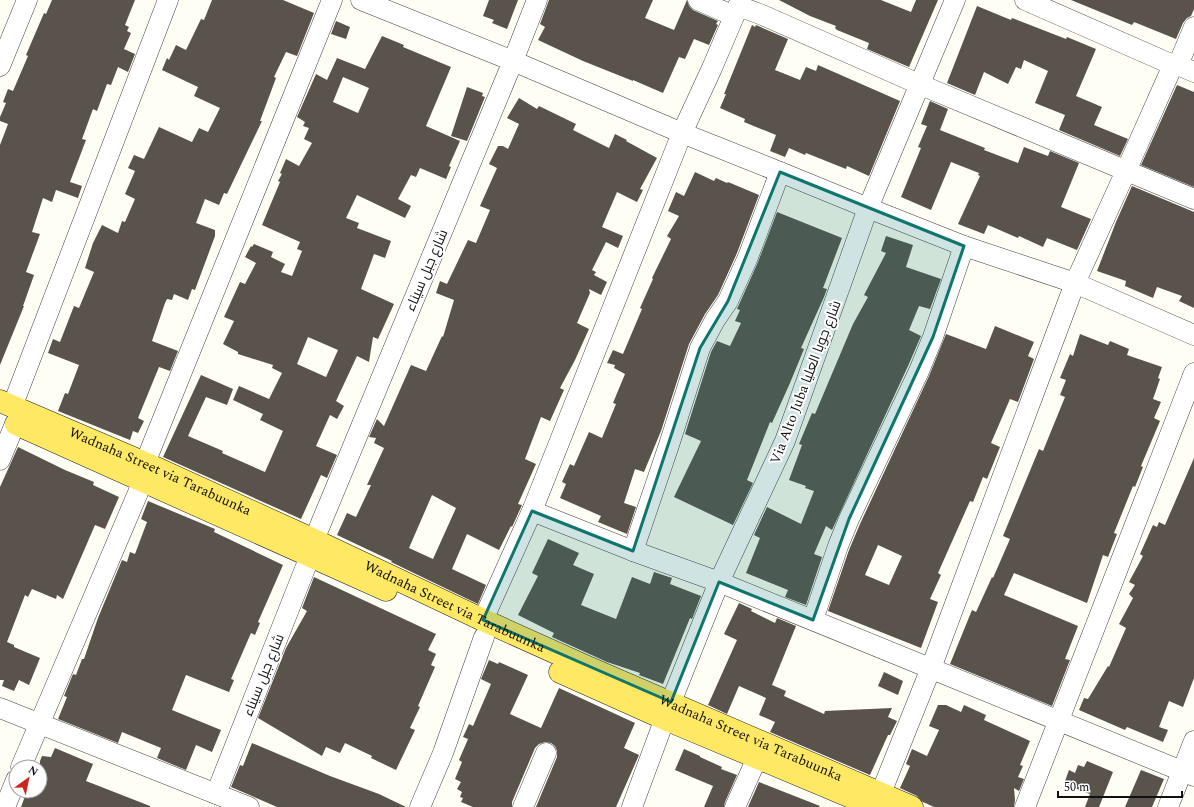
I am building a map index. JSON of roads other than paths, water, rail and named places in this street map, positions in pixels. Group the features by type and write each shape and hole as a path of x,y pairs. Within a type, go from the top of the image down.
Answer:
{"main road":[{"path":"7,413 144,472 668,711 757,758 878,800"},
{"name":"Wadnaha Street via Tarabuunka","path":"668,711 878,800 912,807"}],"street":[{"path":"0,66 27,0"},
{"path":"0,460 7,413 168,0"},
{"path":"25,759 144,472 332,0"},
{"path":"361,0 513,61 682,133 868,208 964,246 1075,283 1194,335"},
{"name":"شارع جبل سيناء","path":"216,794 312,548 537,0"},
{"path":"698,0 738,7 760,14 921,85 1194,199"},
{"name":"Via Alto Juba شارع جوبا العليا","path":"632,807 719,582 785,441 868,208 921,85 955,0"},
{"path":"1025,0 1182,67"},
{"path":"420,807 442,753 484,628 682,133 738,7"},
{"path":"878,800 931,668 1075,283 1126,171 1182,67 1194,27"},
{"path":"633,551 700,348 715,320 728,301 748,257 780,172"},
{"path":"813,620 848,519 913,383 933,337 964,246"},
{"path":"1025,807 1194,373"},
{"path":"532,511 633,551 719,582 1188,774"},
{"path":"0,708 249,807"},
{"path":"1168,807 1188,774 1194,741"},
{"path":"523,807 546,752"},
{"path":"734,807 757,758"}]}
